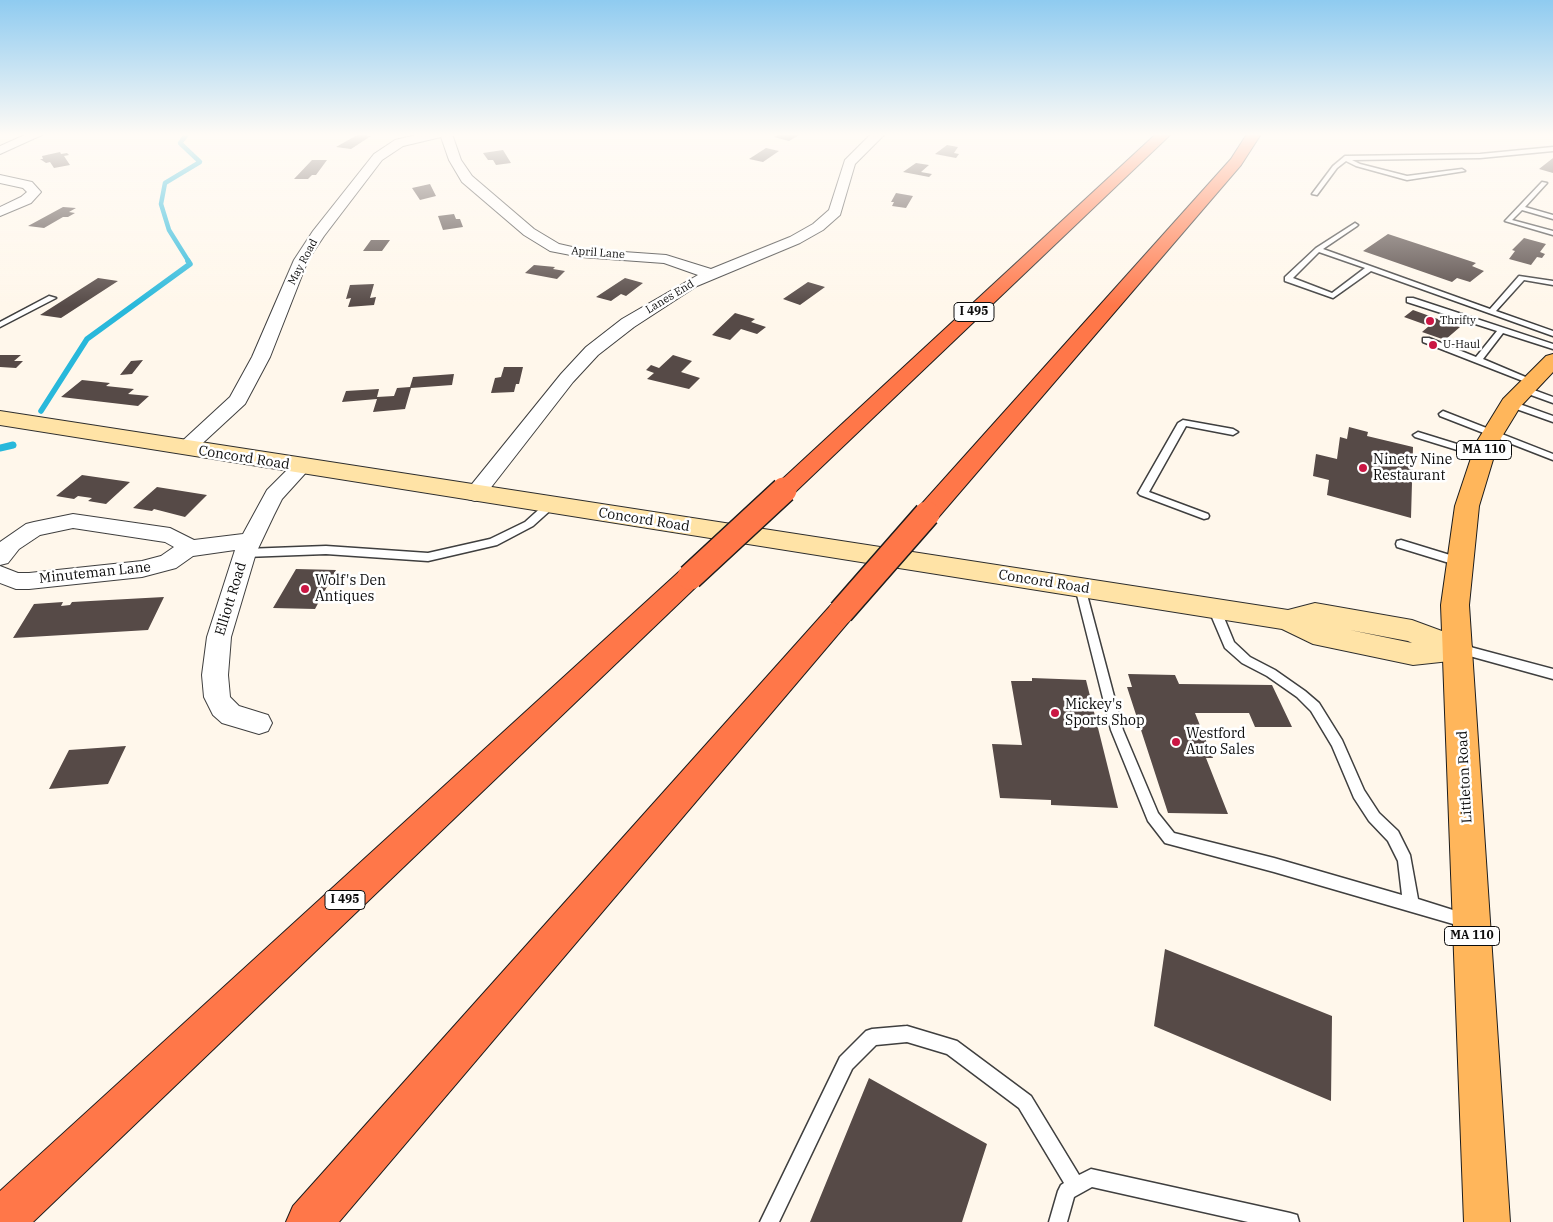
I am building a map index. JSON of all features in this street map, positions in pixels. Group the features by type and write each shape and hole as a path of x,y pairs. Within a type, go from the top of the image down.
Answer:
{"highway":[{"name":"I 495","path":"0,1222 1103,191"},
{"path":"309,1222 1211,191"}],"main road":[{"name":"Littleton Road","path":"1487,1222 1459,650 1455,606 1467,506 1482,455 1492,433 1522,391 1553,360"},
{"name":"Concord Road","path":"0,418 550,506 1288,620 1313,633 1413,654 1459,650"}],"street":[{"path":"0,212 26,200 33,191"},
{"name":"May Road","path":"186,448 238,400 261,357 301,260 318,234 352,191"},
{"name":"April Lane","path":"482,191 545,244 581,253 666,259 710,274"},
{"name":"Lanes End","path":"476,494 567,378 592,351 648,310 710,274 795,240 827,220 838,203 841,191"},
{"name":"Elliott Road","path":"259,722 231,715 222,707 217,697 215,675 219,637 248,547 274,495 301,466"},
{"path":"0,557 11,544 34,529 73,520 170,535 185,543 187,550"},
{"name":"Minuteman Lane","path":"0,574 6,578 28,580 142,569 168,562 187,550 248,547"}],"lane":[{"path":"1536,191 1508,221 1553,233"},
{"path":"1520,208 1553,217"},
{"path":"1355,225 1318,249 1288,279 1333,296 1370,268"},
{"path":"1318,249 1553,334"},
{"path":"1491,312 1522,278 1553,283"},
{"path":"0,325 52,298"},
{"path":"1410,300 1501,331 1553,346"},
{"path":"1478,360 1501,331"},
{"path":"1426,340 1478,360 1522,391 1553,419"},
{"path":"1522,391 1553,400"},
{"path":"1443,414 1553,457"},
{"path":"1204,516 1143,493 1183,423 1233,432"},
{"path":"1418,435 1482,455"},
{"path":"248,547 428,557 493,542 529,524 550,506"},
{"path":"1401,544 1460,562"},
{"path":"1080,587 1117,730 1153,817 1170,838 1184,844 1274,865 1472,922"},
{"path":"1214,608 1229,645 1246,660 1271,673 1301,694 1315,707 1337,744 1359,794 1374,817 1393,836 1405,860 1411,904"},
{"path":"1459,650 1553,674"},
{"path":"769,1222 846,1063 872,1037 907,1034 951,1046 1026,1102 1076,1186"},
{"path":"1058,1222 1067,1191 1091,1178 1290,1222"}],"building":[{"path":"414,191 434,191 436,196 420,200"},
{"path":"896,193 913,196 906,208 892,206 894,202 891,202"},
{"path":"63,207 76,208 69,212 75,213 68,217 63,217 44,228 28,226"},
{"path":"454,214 456,219 460,219 463,227 443,230 438,216"},
{"path":"1388,234 1476,263 1472,266 1484,271 1470,282 1457,278 1452,282 1363,251"},
{"path":"1524,238 1546,244 1540,252 1545,254 1542,258 1537,257 1531,265 1509,259 1515,251 1512,250"},
{"path":"371,240 390,240 382,251 363,251"},
{"path":"534,265 555,267 553,269 565,271 557,279 525,273"},
{"path":"98,278 118,281 61,318 40,315"},
{"path":"625,278 643,283 626,296 621,294 611,301 596,297"},
{"path":"808,282 825,287 800,305 783,299"},
{"path":"374,284 370,298 376,297 374,305 348,307 351,298 346,299 350,285"},
{"name":"Thrifty","path":"1413,310 1460,327 1445,340 1422,332 1429,326 1404,317"},
{"path":"735,313 755,319 751,322 766,327 757,334 741,329 730,340 712,335"},
{"path":"0,355 21,355 14,361 23,361 16,368 0,367"},
{"path":"673,355 692,361 681,372 700,378 689,389 647,379 654,373 646,370 651,365 659,368"},
{"path":"143,360 132,374 120,375 131,361"},
{"path":"504,367 523,367 519,384 516,384 514,392 491,393 495,378 501,377"},
{"path":"454,374 452,385 411,388 405,409 373,412 377,399 342,402 346,391 379,389 377,397 394,396 397,388 410,387 413,377"},
{"path":"82,380 110,383 106,386 134,389 128,394 149,396 138,406 61,397"},
{"name":"Ninety Nine Restaurant","path":"1349,427 1368,432 1367,436 1413,447 1411,518 1327,495 1329,480 1313,476 1316,454 1337,459 1340,437 1347,439"},
{"path":"82,475 130,482 106,504 88,501 92,498 78,496 74,499 56,496"},
{"path":"157,487 207,495 185,517 154,509 152,511 133,508"},
{"name":"Wolf's Den Antiques","path":"296,569 336,570 315,609 273,608"},
{"path":"164,597 148,630 13,638 34,604 63,602 61,606 70,605 72,602"},
{"name":"Westford Auto Sales","path":"1128,674 1175,675 1179,684 1272,685 1292,727 1255,727 1249,713 1195,713 1213,758 1206,758 1228,814 1168,813 1127,687 1132,687"},
{"name":"Mickey's Sports Shop","path":"1032,678 1086,680 1118,808 1051,805 1051,800 1000,798 992,744 1022,745 1011,681 1032,681"},
{"path":"126,746 108,784 49,789 69,750"},
{"path":"1165,949 1332,1016 1331,1101 1154,1026"},
{"path":"869,1078 987,1144 962,1222 810,1222"}],"waterway":[{"path":"163,191 161,204 169,230 189,262"},
{"path":"41,411 87,339 190,264 188,261"},
{"path":"0,448 13,445"}],"place":[{"name":"Thrifty","path":"1430,321"},
{"name":"U-Haul","path":"1433,345"},
{"name":"Ninety Nine Restaurant","path":"1363,468"},
{"name":"Wolf's Den Antiques","path":"305,589"},
{"name":"Mickey's Sports Shop","path":"1055,713"},
{"name":"Westford Auto Sales","path":"1176,742"}]}
